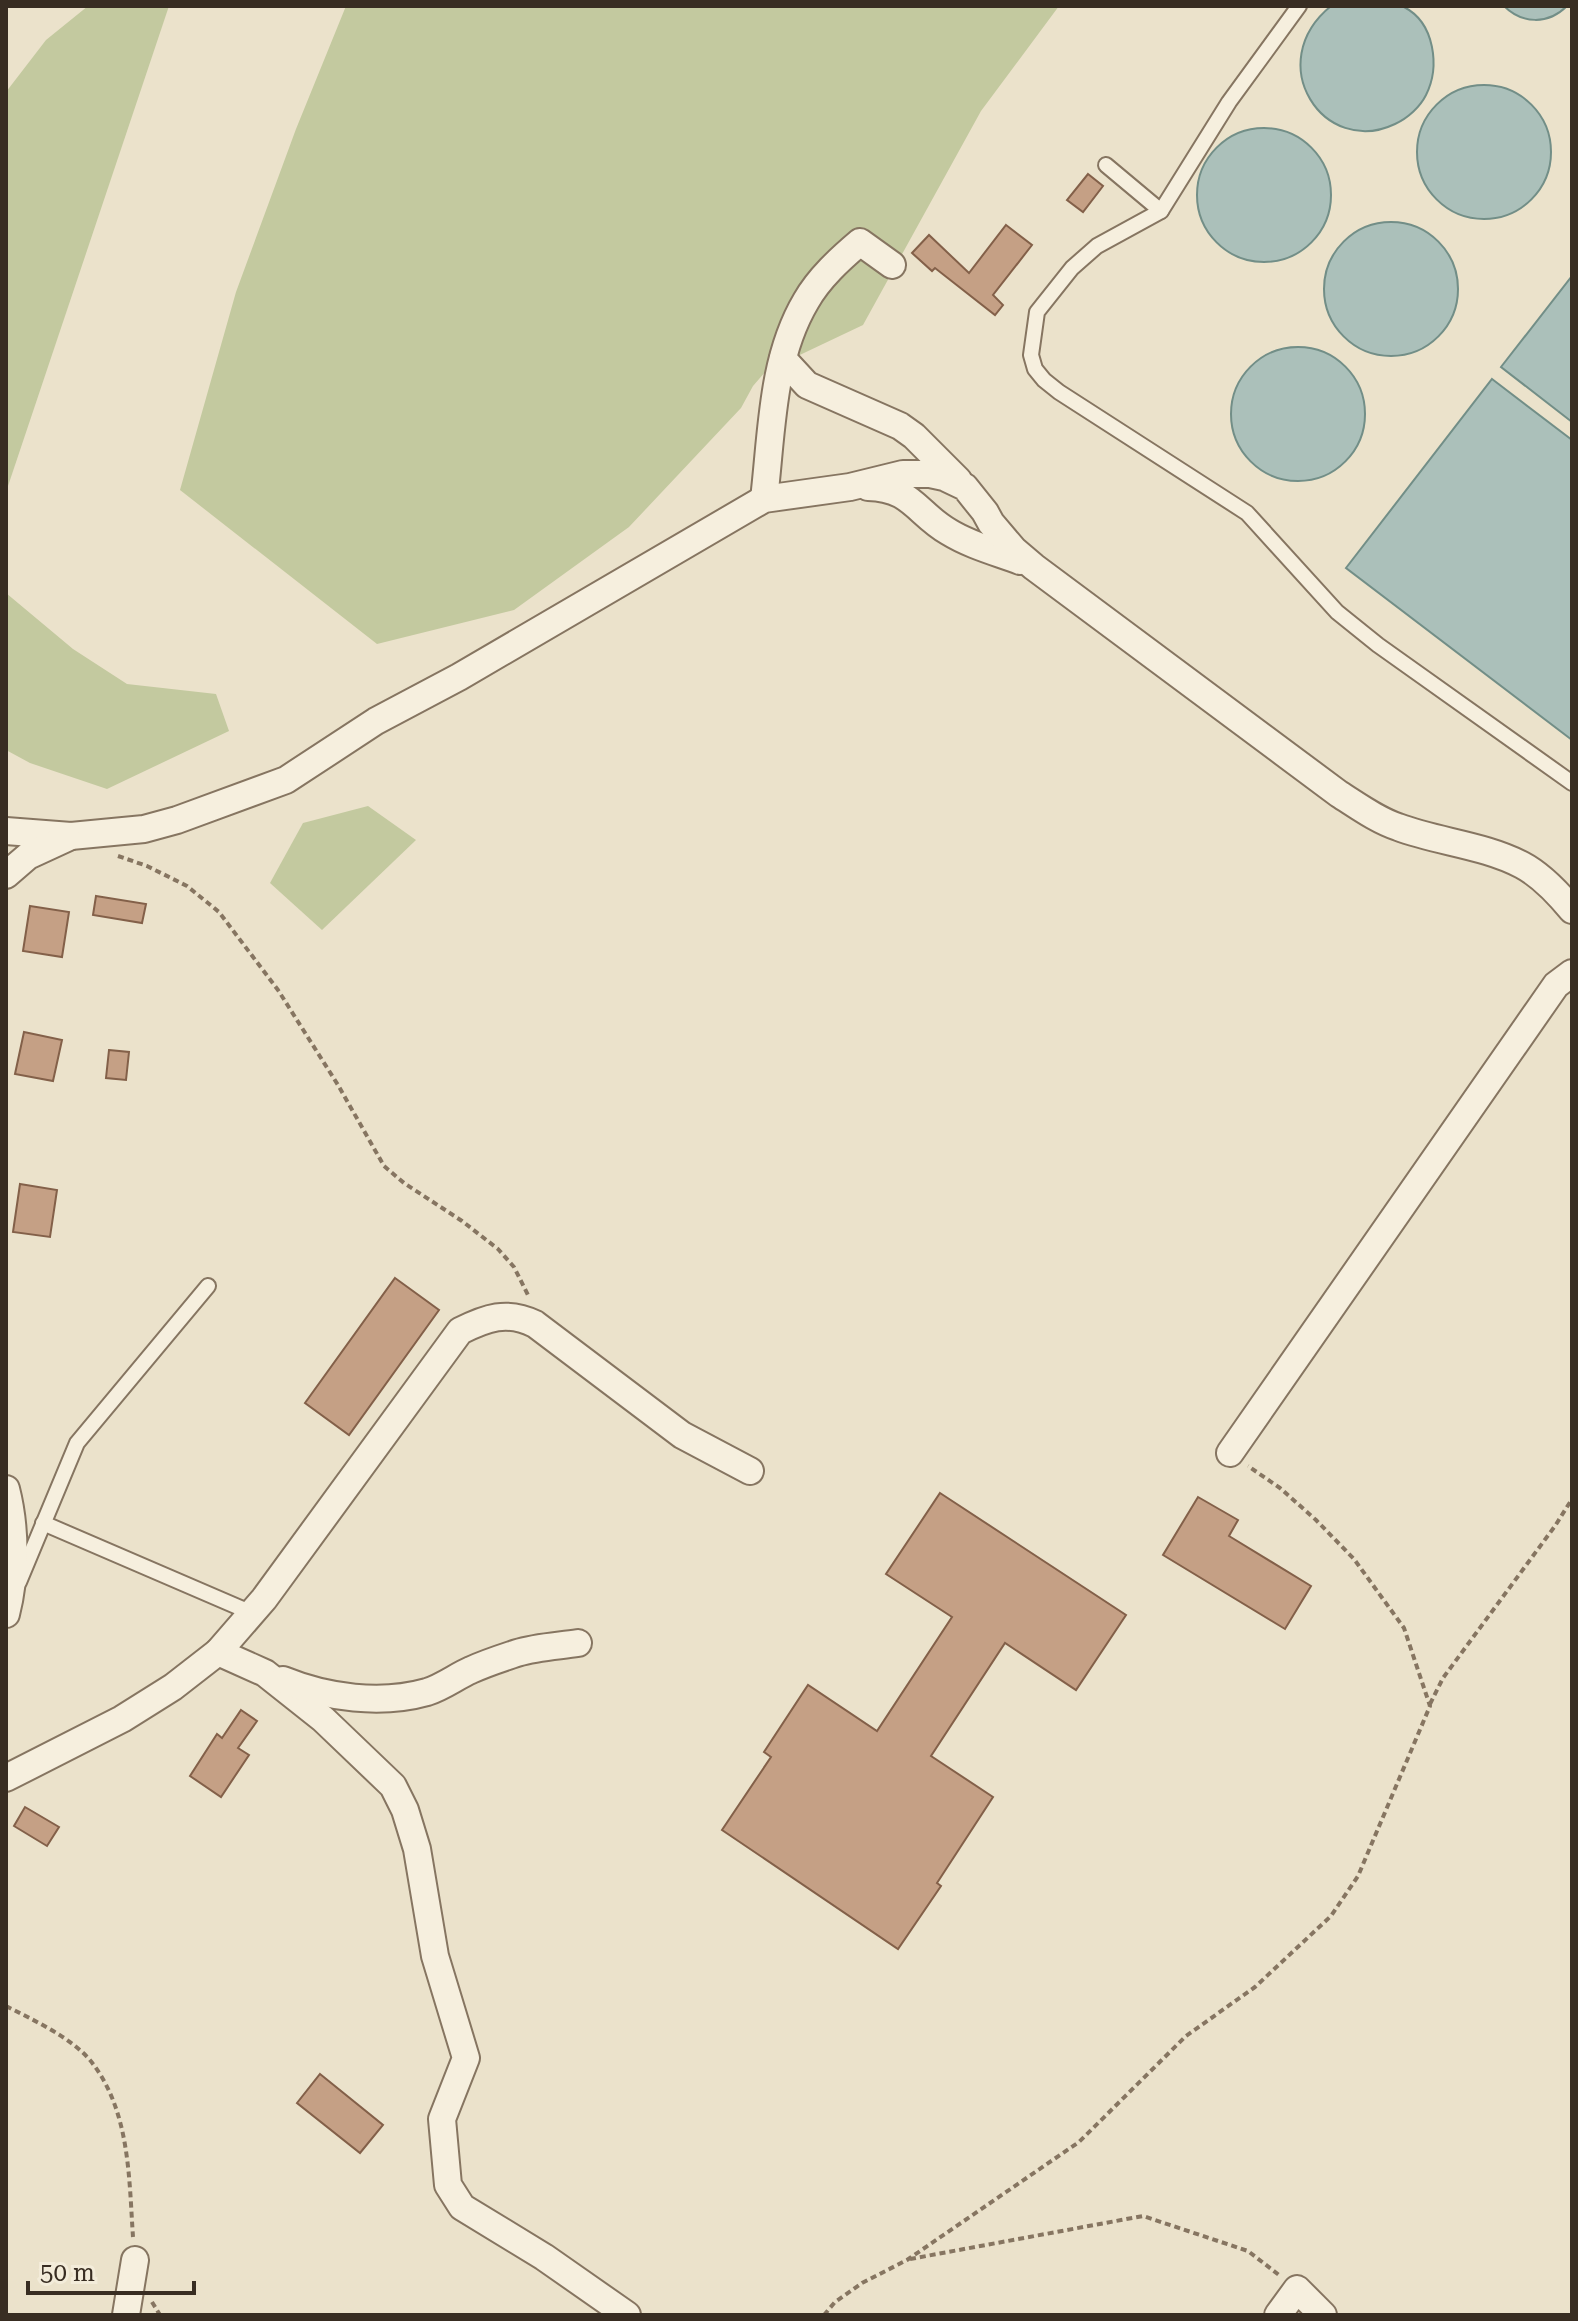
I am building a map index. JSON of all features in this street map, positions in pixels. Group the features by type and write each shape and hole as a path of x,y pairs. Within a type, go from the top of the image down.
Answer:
{"street":[{"path":"764,499 776,391 788,338 806,300 822,279 860,242 892,265"},
{"path":"783,359 807,385 900,426 914,436 965,487 1014,550 1034,567 1339,794 1398,828 1476,848 1523,866 1554,889 1572,910"},
{"path":"6,831 71,836 155,826 286,780 376,721 459,677 764,499 850,487 903,474 930,474 965,487"},
{"path":"850,487 883,487 906,496 945,530 1034,567"},
{"path":"6,875 28,856 71,836"},
{"path":"1230,1453 1556,985 1572,973"},
{"path":"6,1778 122,1719 173,1687 218,1652 264,1599 460,1331 484,1319 514,1316 535,1324 682,1435 750,1471"},
{"path":"6,1489 13,1557 7,1613"},
{"path":"218,1652 300,1687 345,1697 377,1699 430,1691 471,1670 520,1652 578,1643"},
{"path":"265,1673 323,1719 373,1766 393,1786 405,1810 417,1849 435,1956 466,2058 442,2119 448,2185 462,2207 544,2257 627,2315"},
{"path":"126,2315 135,2260"},
{"path":"1278,2315 1297,2289 1323,2315"}],"lane":[{"path":"1299,6 1229,102 1161,211 1097,246 1072,268 1037,312 1031,355 1035,369 1059,392 1247,513 1337,612 1378,645 1572,783"},
{"path":"1106,165 1161,211"},
{"path":"7,1613 77,1443 208,1286"},
{"path":"43,1523 252,1613"}],"path":[{"path":"110,854 147,866 187,886 219,912 278,990 384,1166 485,1238 507,1258 529,1295 535,1324"},
{"path":"1230,1453 1292,1499 1354,1559 1404,1628 1430,1706"},
{"path":"824,2315 835,2302 862,2283 907,2260 1079,2142 1186,2036 1255,1987 1331,1916 1358,1876 1443,1678 1572,1499"},
{"path":"6,2006 69,2042 93,2062 107,2088 120,2119 127,2162 135,2260 146,2293 160,2315"},
{"path":"907,2260 1143,2216 1248,2251 1297,2289"}],"green space":[{"path":"88,6 169,6 6,492 6,92 46,40"},
{"path":"346,6 1059,6 981,111 863,325 766,371 741,408 629,527 514,610 377,644 180,490 236,292 296,129"},
{"path":"6,593 73,649 127,684 216,694 229,731 107,789 30,763 6,750"},
{"path":"368,806 416,840 322,930 270,883 303,823"}],"water":[{"path":"1331,6 1399,6 1414,14 1422,24 1432,46 1433,72 1423,99 1404,119 1369,131 1345,128 1325,117 1310,99 1302,77 1301,53 1311,29"},
{"path":"1504,6 1567,6 1552,17 1535,20 1519,16"},
{"path":"1484,85 1510,90 1531,105 1546,126 1551,152 1546,178 1531,199 1510,214 1484,219 1458,214 1437,199 1422,178 1417,152 1422,126 1437,105 1458,90"},
{"path":"1264,128 1290,133 1311,148 1326,169 1331,195 1326,221 1311,242 1290,257 1264,262 1238,257 1217,242 1202,221 1197,195 1202,169 1217,148 1238,133"},
{"path":"1391,222 1417,227 1438,242 1453,263 1458,289 1453,315 1438,336 1417,351 1391,356 1365,351 1344,336 1329,315 1324,289 1329,263 1344,242 1365,227"},
{"path":"1572,276 1572,422 1501,367"},
{"path":"1298,347 1324,352 1345,367 1360,388 1365,414 1360,440 1345,461 1324,476 1298,481 1272,476 1251,461 1236,440 1231,414 1236,388 1251,367 1272,352"},
{"path":"1492,379 1572,440 1572,740 1346,568"}],"building":[{"path":"1088,174 1103,186 1083,212 1067,200"},
{"path":"1006,225 1032,245 993,295 1003,305 995,315 935,268 932,271 912,253 929,235 969,273"},
{"path":"96,896 146,904 142,923 93,915"},
{"path":"30,906 69,912 62,957 23,951"},
{"path":"24,1032 62,1040 53,1081 15,1074"},
{"path":"109,1050 129,1052 126,1080 106,1078"},
{"path":"20,1184 57,1190 50,1237 13,1232"},
{"path":"395,1278 439,1310 349,1435 305,1403"},
{"path":"940,1493 1126,1615 1076,1690 1005,1643 931,1756 993,1797 937,1883 941,1886 898,1949 722,1830 771,1757 764,1752 808,1685 877,1731 952,1617 886,1574"},
{"path":"1198,1497 1238,1520 1229,1536 1311,1586 1285,1629 1163,1555"},
{"path":"241,1710 257,1721 238,1748 249,1755 221,1797 190,1776 217,1734 222,1738"},
{"path":"25,1807 59,1827 47,1846 14,1826"},
{"path":"320,2074 383,2125 360,2153 297,2103"}]}
